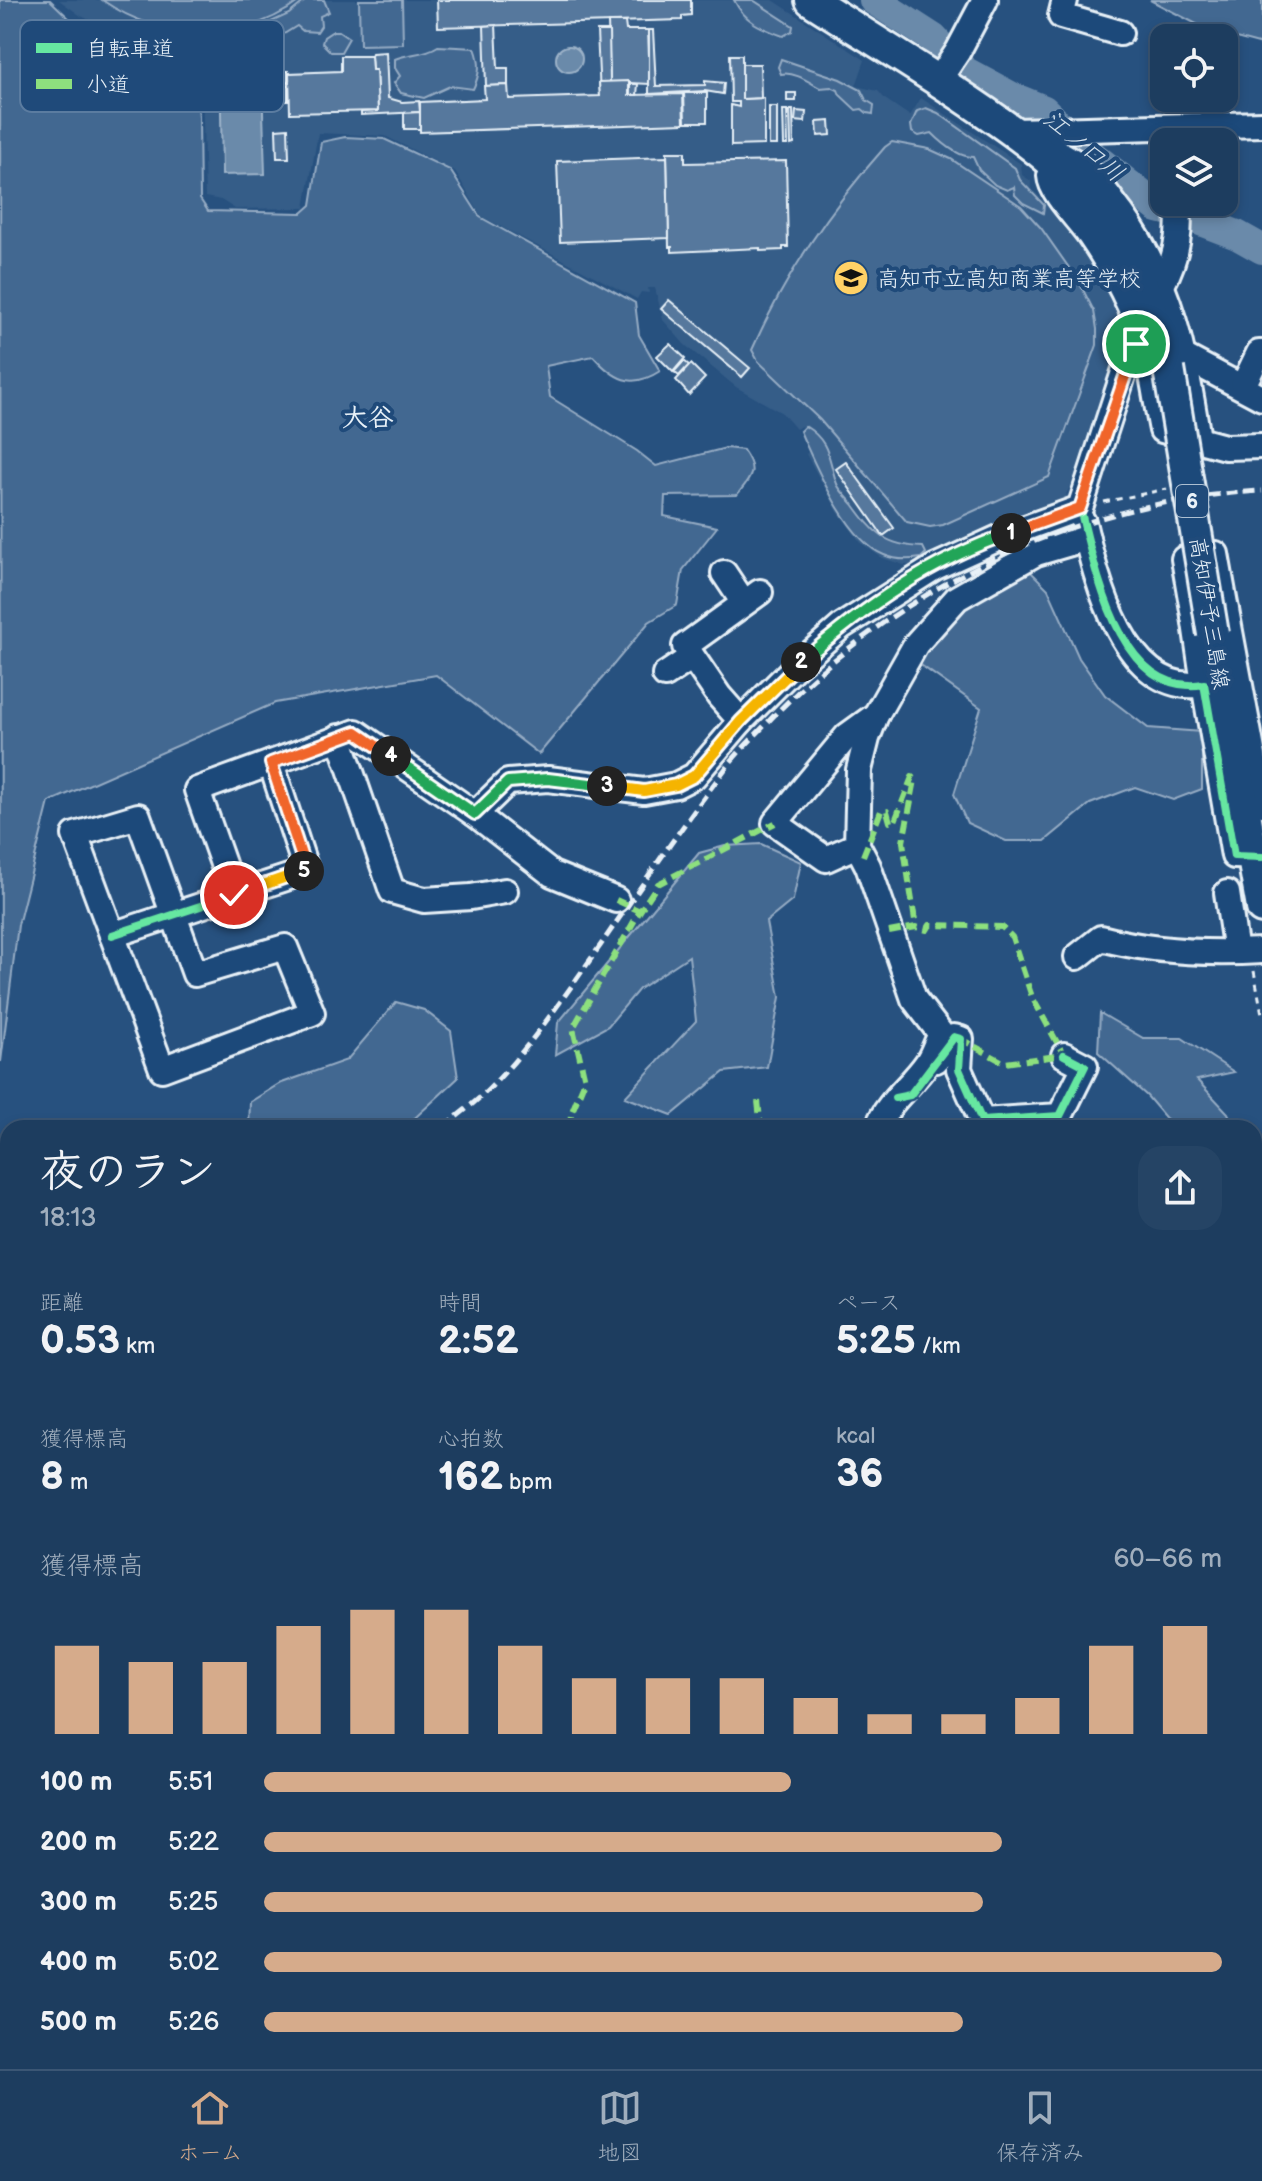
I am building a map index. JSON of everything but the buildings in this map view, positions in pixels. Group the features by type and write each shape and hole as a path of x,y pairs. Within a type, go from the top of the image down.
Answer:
{"main road":[{"name":"高知伊予三島線","path":"811,0 949,65 1016,131 1059,145 1084,191 1125,249 1177,363 1211,620 1257,857 1262,908"}],"street":[{"path":"949,65 985,0"},
{"path":"1065,0 1061,16 1120,33"},
{"path":"1228,128 1262,124"},
{"path":"1059,145 1150,137"},
{"path":"1059,145 1056,151 1088,172 1128,223 1162,285 1177,363 1198,439"},
{"path":"1059,145 1050,186 1078,218 1102,253 1138,329 1145,347 1162,430 1225,447 1262,446"},
{"path":"1162,285 1180,233 1178,216"},
{"path":"1138,329 1080,508 1118,631 1136,658 1153,672 1171,680 1204,684"},
{"path":"1177,363 1252,392 1259,353 1262,353"},
{"path":"475,814 508,782 548,779 644,791 676,785 694,776 741,721 842,626 911,580 1001,537 1080,508"},
{"path":"880,1120 895,1098 927,1062 941,1034 914,999 868,866 857,845 859,770 876,715 916,644 957,598 1036,553 1087,538"},
{"path":"1216,554 1204,684 1234,856 1257,857"},
{"path":"1184,559 1254,723 1262,804"},
{"path":"724,573 752,598 685,646 719,696 741,721"},
{"path":"665,675 692,657"},
{"path":"857,845 826,859 775,823 847,736 876,715"},
{"path":"234,895 197,790 356,732 475,814 552,874 616,900"},
{"path":"339,737 392,891 424,900 505,891"},
{"path":"112,935 304,872 305,867 271,763"},
{"path":"138,816 195,974 285,947 312,1013 162,1069 112,935 75,835 138,816"},
{"path":"1227,893 1236,952"},
{"path":"1077,957 1101,938 1170,951 1262,951"},
{"path":"895,1098 910,1095 954,1037 961,1039 959,1069 982,1120"},
{"path":"998,1120 1060,1116 1085,1066 1064,1055"}],"path":[{"path":"1080,508 1179,487"}],"shaded area":[{"path":"0,0 50,0 71,20 20,20 20,112 199,112 200,199 208,211 302,213 311,205 321,142 345,137 384,139 450,170 480,217 635,303 639,335 660,371 632,381 608,371 593,356 546,366 550,397 656,466 726,448 743,450 752,468 737,495 665,496 664,516 717,527 683,570 677,605 649,622 539,754 436,675 275,703 49,802 18,925 1,1062"},
{"name":"高知市立高知商業高等学校","path":"59,0 773,0 865,60 856,86 878,91 910,116 921,98 1021,164 1022,175 1031,181 1031,188 1070,230 1097,268 1121,316 1124,333 1079,473 1066,494 1069,498 1064,503 926,565 904,565 882,558 861,543 838,512 806,454 810,451 801,426 796,429 782,413 736,387 685,345 663,320 655,288 648,288 649,293 641,292 637,299 481,216 455,171 385,136 318,133 305,208 235,209 221,200 205,197 203,112 284,112 284,20 90,20"},
{"path":"102,0 301,0 264,20 142,20"},
{"path":"306,0 324,0 329,12 320,16 321,26 317,32 303,31 297,26 284,34 284,20 276,20"},
{"path":"359,0 402,0 403,44 360,45"},
{"path":"734,0 753,0 793,26 792,31 783,36 761,27 743,14"},
{"path":"1150,0 1262,0 1262,45 1238,39 1238,24 1196,24"},
{"path":"339,31 349,38 341,52 331,52 322,43 324,37"},
{"path":"438,46 475,48 479,69 473,89 450,86 424,98 401,93 394,83 400,76 395,68 395,59"},
{"path":"569,46 578,50 582,59 578,68 569,72 560,68 556,59 560,50"},
{"path":"781,59 840,79 861,90 866,100 874,105 873,114 856,110 838,90 820,88 796,76 781,74 778,67"},
{"path":"926,108 938,113 1015,168 1020,180 1044,205 1043,213 1023,203 1015,195 1014,187 1007,190 995,185 979,170 973,157 956,152 932,133 919,136 912,132 911,125 917,111"},
{"path":"221,112 263,112 265,174 222,175"},
{"path":"892,142 929,149 951,159 1021,206 1041,228 1079,282 1094,311 1097,329 1097,345 1049,477 943,525 930,527 907,522 820,420 758,361 752,350 765,321 811,243 865,171"},
{"path":"805,426 820,438 838,487 867,523 890,541 923,547 926,553 921,558 888,557 858,535 836,504 817,468 800,431"},
{"path":"1030,571 1048,589 1079,658 1105,695 1148,728 1202,732 1202,789 1173,800 1135,787 1090,804 1045,841 1006,841 967,823 954,794 981,708 918,663 934,618"},
{"path":"761,844 801,862 793,900 766,922 780,997 767,1067 724,1072 672,1115 625,1097 696,1021 689,956 639,989 608,1026 555,1055 558,1023 699,853 725,846"},
{"path":"396,1002 424,1010 451,1031 458,1078 413,1120 249,1120 250,1102 279,1084 347,1060"},
{"path":"1100,1013 1143,1038 1182,1038 1234,1072 1197,1080 1231,1120 1167,1120 1147,1096 1098,1052"}],"waterway":[{"name":"江ノ口川","path":"874,0 933,38 964,71 1044,110 1077,143 1158,208 1237,235 1262,249"}],"railway":[{"path":"453,1120 489,1089 533,1038 733,759 816,675 871,631 930,593 992,560 1057,533 1124,512 1192,498 1262,491"}],"marked path":[{"path":"863,856 881,811 887,811 890,822 895,821 912,777 915,780 903,842 916,927"},
{"path":"571,1120 585,1080 573,1028 658,884 775,823"},
{"path":"616,900 640,911"},
{"path":"889,932 916,927 927,930 930,925 1002,927 1012,937 1032,997 1064,1055 1005,1063 961,1039"},
{"path":"758,1101 760,1120"}],"cycle path":[{"path":"112,935 304,872 305,867 271,763 356,732 475,814 508,782 548,779 644,791 676,785 694,776 741,721 842,626 935,567 1001,537 1080,508 1138,329"},
{"path":"1080,508 1103,594 1131,650 1151,671 1175,683 1204,684 1234,856 1262,857"},
{"path":"895,1098 910,1095 954,1037 961,1039 959,1069 982,1120"},
{"path":"998,1120 1060,1116 1085,1066 1064,1055"}],"place":[{"name":"高知市立高知商業高等学校","path":"851,278"}],"district":[{"name":"大谷","path":"368,417"}],"route":[{"path":"234,895 304,872 305,867 271,763 356,732 475,814 508,782 548,779 644,791 676,785 694,776 741,721 842,626 935,567 1001,537 1080,508 1136,344"}]}
